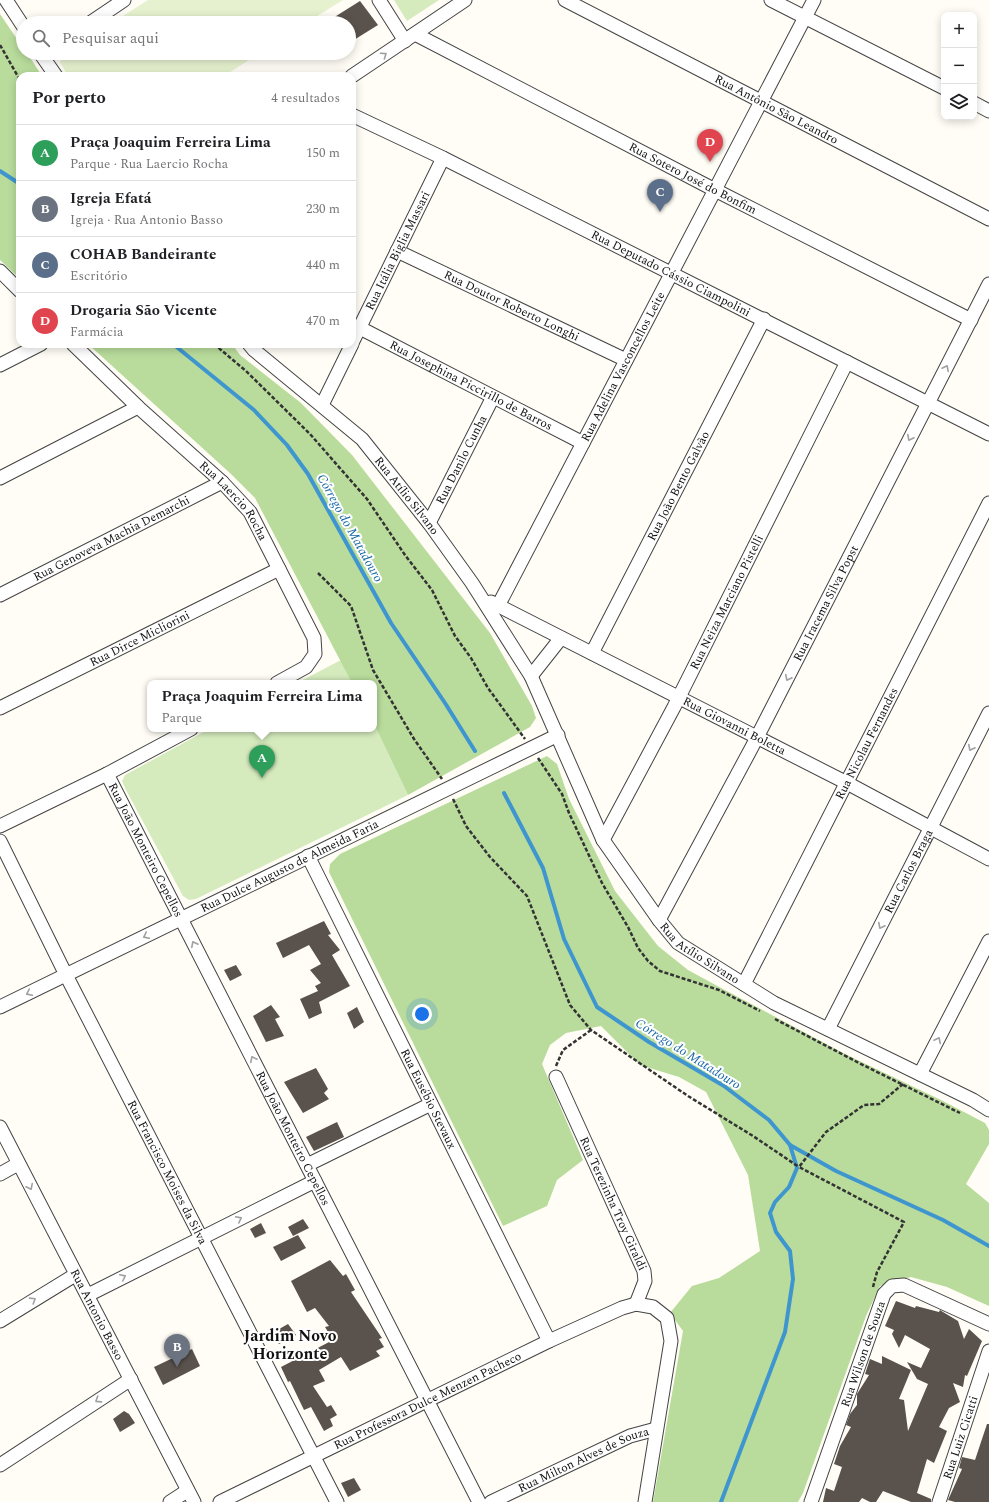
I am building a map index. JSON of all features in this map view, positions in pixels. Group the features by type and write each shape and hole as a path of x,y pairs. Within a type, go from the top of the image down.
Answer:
{"street":[{"path":"6,0 16,16"},
{"path":"100,16 124,0"},
{"path":"379,0 410,37"},
{"path":"356,73 466,0"},
{"name":"Rua Antônio São Leandro","path":"565,0 989,218"},
{"path":"771,0 941,86"},
{"name":"Rua Adelina Vasconcellos Leite","path":"498,606 814,0"},
{"name":"Rua Sotero José do Bonfim","path":"410,37 971,320"},
{"path":"47,60 54,72"},
{"path":"977,105 989,111"},
{"name":"Rua Deputado Cássio Ciampolini","path":"356,117 443,158 672,272 989,434"},
{"name":"Rua Itália Biglia Massari","path":"356,336 443,158"},
{"name":"Rua Doutor Roberto Longhi","path":"398,251 626,360"},
{"path":"0,271 16,287"},
{"name":"Rua Iracema Silva Popst","path":"658,920 757,738 989,284"},
{"name":"Rua João Bento Galvão","path":"592,653 764,319"},
{"name":"Rua Josephina Piccirillo de Barros","path":"360,328 583,443"},
{"path":"0,365 34,348"},
{"name":"Rua Laercio Rocha","path":"77,348 138,407 222,482 250,512 314,638 315,654 306,667 282,680"},
{"name":"Rua Atílio Silvano","path":"252,348 362,439 429,523 472,583 478,596 531,676 603,840 658,920 678,943 774,1003 920,1074 989,1110"},
{"name":"Rua Itália Biglia Massari","path":"322,405 350,348"},
{"name":"Rua Neiza Marciano Pistelli","path":"603,840 679,698 847,362"},
{"name":"Rua Danilo Cunha","path":"429,523 493,397"},
{"path":"0,478 138,407"},
{"name":"Rua Genoveva Machia Demarchi","path":"0,595 222,482"},
{"name":"Rua Nicolau Fernandes","path":"744,984 989,503"},
{"name":"Rua Dirce Micliorini","path":"0,708 279,569"},
{"name":"Rua Giovanni Boletta","path":"478,596 847,783 930,829 989,859"},
{"path":"531,676 561,638"},
{"name":"Rua Carlos Braga","path":"828,1030 989,713"},
{"path":"0,826 107,774 185,732"},
{"name":"Rua Dulce Augusto de Almeida Faria","path":"0,1007 558,735"},
{"name":"Rua João Monteiro Cepellos","path":"107,774 479,1502"},
{"name":"Rua Francisco Moises da Silva","path":"0,841 66,975 337,1502"},
{"name":"Rua Eusébio Stevaux","path":"308,856 549,1341"},
{"path":"920,1074 989,941"},
{"name":"Rua Terezinha Troy Giraldi","path":"556,1077 644,1271 645,1281 636,1304"},
{"path":"307,1165 431,1104"},
{"name":"Rua Antonio Basso","path":"0,1127 75,1275 88,1295 190,1496"},
{"path":"0,1174 18,1164"},
{"path":"88,1295 315,1181"},
{"path":"0,1321 75,1275"},
{"name":"Rua Wilson de Souza","path":"811,1502 884,1294 892,1286 904,1285 989,1324"},
{"path":"636,1304 653,1307 667,1318 670,1341 646,1502"},
{"name":"Rua Professora Dulce Menzen Pacheco","path":"220,1502 549,1341 622,1308 636,1304"},
{"name":"Rua Luiz Cicatti","path":"939,1502 989,1351"},
{"path":"0,1465 131,1379"},
{"name":"Rua Milton Alves de Souza","path":"491,1502 630,1436 656,1429"},
{"path":"170,1502 190,1496"}],"path":[{"path":"0,45 16,73"},
{"path":"318,573 351,606 373,670 414,739 448,788 466,826 490,857 527,896 570,1005 591,1030 688,1096 798,1167 904,1222 877,1272 873,1287 880,1306"},
{"path":"556,1077 555,1070 563,1050 591,1030"},
{"path":"798,1167 826,1132 864,1105 879,1104 903,1084"}],"green space":[{"path":"148,0 343,0 317,16 123,16"},
{"path":"394,0 439,0 407,21"},
{"path":"0,14 16,38 16,60 32,60 39,72 16,72 16,275 0,260"},
{"path":"61,60 249,60 230,72 66,72 60,62"},
{"path":"92,348 235,348 240,355 301,403 352,455 490,633 532,706 536,718 530,727 408,795 377,730 377,680 350,680 255,498 231,474"},
{"path":"341,660 351,680 303,680"},
{"path":"377,730 408,795 196,899 189,900 183,896 126,790 122,781 125,775 204,732 377,732"},
{"path":"547,756 557,764 569,799 615,891 658,946 688,970 843,1053 985,1123 989,1130 989,1144 966,1184 989,1203 989,1306 947,1287 911,1277 880,1286 866,1316 803,1493 798,1502 653,1502 683,1331 670,1313 692,1286 719,1278 760,1251 748,1175 706,1092 679,1077 640,1065 601,1026 566,1033 550,1045 542,1064 583,1160 557,1180 547,1206 503,1226 329,872 330,864 340,854"}],"building":[{"path":"360,1 378,25 356,39 356,16 336,16"},
{"path":"324,921 331,934 328,935 340,950 332,955 350,986 319,1002 322,1013 309,1019 300,999 318,991 315,986 321,983 310,970 321,964 309,945 283,958 276,943"},
{"path":"236,965 242,975 230,981 224,970"},
{"path":"271,1005 280,1017 275,1019 284,1036 266,1042 253,1016"},
{"path":"357,1007 364,1022 354,1029 347,1013"},
{"path":"316,1068 328,1089 324,1093 329,1099 303,1113 284,1082"},
{"path":"337,1122 344,1137 314,1151 306,1137"},
{"path":"303,1219 309,1228 293,1236 288,1227"},
{"path":"261,1223 266,1233 255,1238 250,1229"},
{"path":"298,1235 306,1248 281,1261 273,1247"},
{"path":"330,1260 343,1276 346,1274 355,1290 351,1292 382,1338 379,1339 384,1347 376,1351 380,1356 350,1371 341,1357 319,1370 325,1381 313,1386 327,1407 331,1405 337,1415 330,1419 333,1426 324,1431 311,1407 304,1410 290,1381 288,1382 281,1367 333,1340 325,1327 329,1326 315,1308 307,1312 291,1281"},
{"path":"896,1301 915,1308 916,1306 939,1312 940,1310 958,1321 964,1339 969,1329 982,1341 967,1376 965,1375 963,1387 953,1383 960,1402 949,1408 939,1427 947,1431 934,1463 927,1459 917,1493 931,1499 931,1502 911,1502 883,1491 876,1502 870,1502 862,1498 859,1502 823,1502 826,1488 834,1491 842,1467 834,1464 840,1446 851,1427 846,1425 850,1414 857,1405 857,1394 869,1375 865,1374 870,1359 882,1364 882,1356 911,1370 899,1399 904,1400 908,1431 928,1384 917,1379 907,1362 921,1368 930,1349 905,1335 899,1348 892,1334 894,1330 885,1326"},
{"path":"288,1324 296,1335 279,1344 272,1333"},
{"path":"192,1349 200,1366 163,1385 154,1367"},
{"path":"124,1411 129,1414 135,1423 120,1432 113,1419"},
{"path":"987,1424 989,1424 989,1502 955,1502 948,1500 962,1469 959,1468 962,1457 975,1460"},
{"path":"354,1478 361,1490 348,1497 341,1483"}],"waterway":[{"name":"Córrego do Matadouro","path":"0,171 16,181"},
{"name":"Córrego do Matadouro","path":"178,348 254,410 287,445 308,474 391,623 445,703 475,751"},
{"name":"Córrego do Matadouro","path":"504,793 543,868 564,939 597,1007 649,1042 724,1086 769,1120 790,1145 836,1171 943,1220 989,1246"},
{"path":"721,1502 785,1332 793,1279 790,1251 776,1232 770,1213 775,1202 789,1187 797,1168 790,1145"}],"place":[{"name":"Drogaria São Vicente","path":"710,162"},
{"name":"COHAB Bandeirante","path":"660,212"},
{"name":"Praça Joaquim Ferreira Lima","path":"262,778"},
{"name":"Igreja Efatá","path":"177,1367"}],"district":[{"name":"Jardim Novo Horizonte","path":"290,1345"}]}
